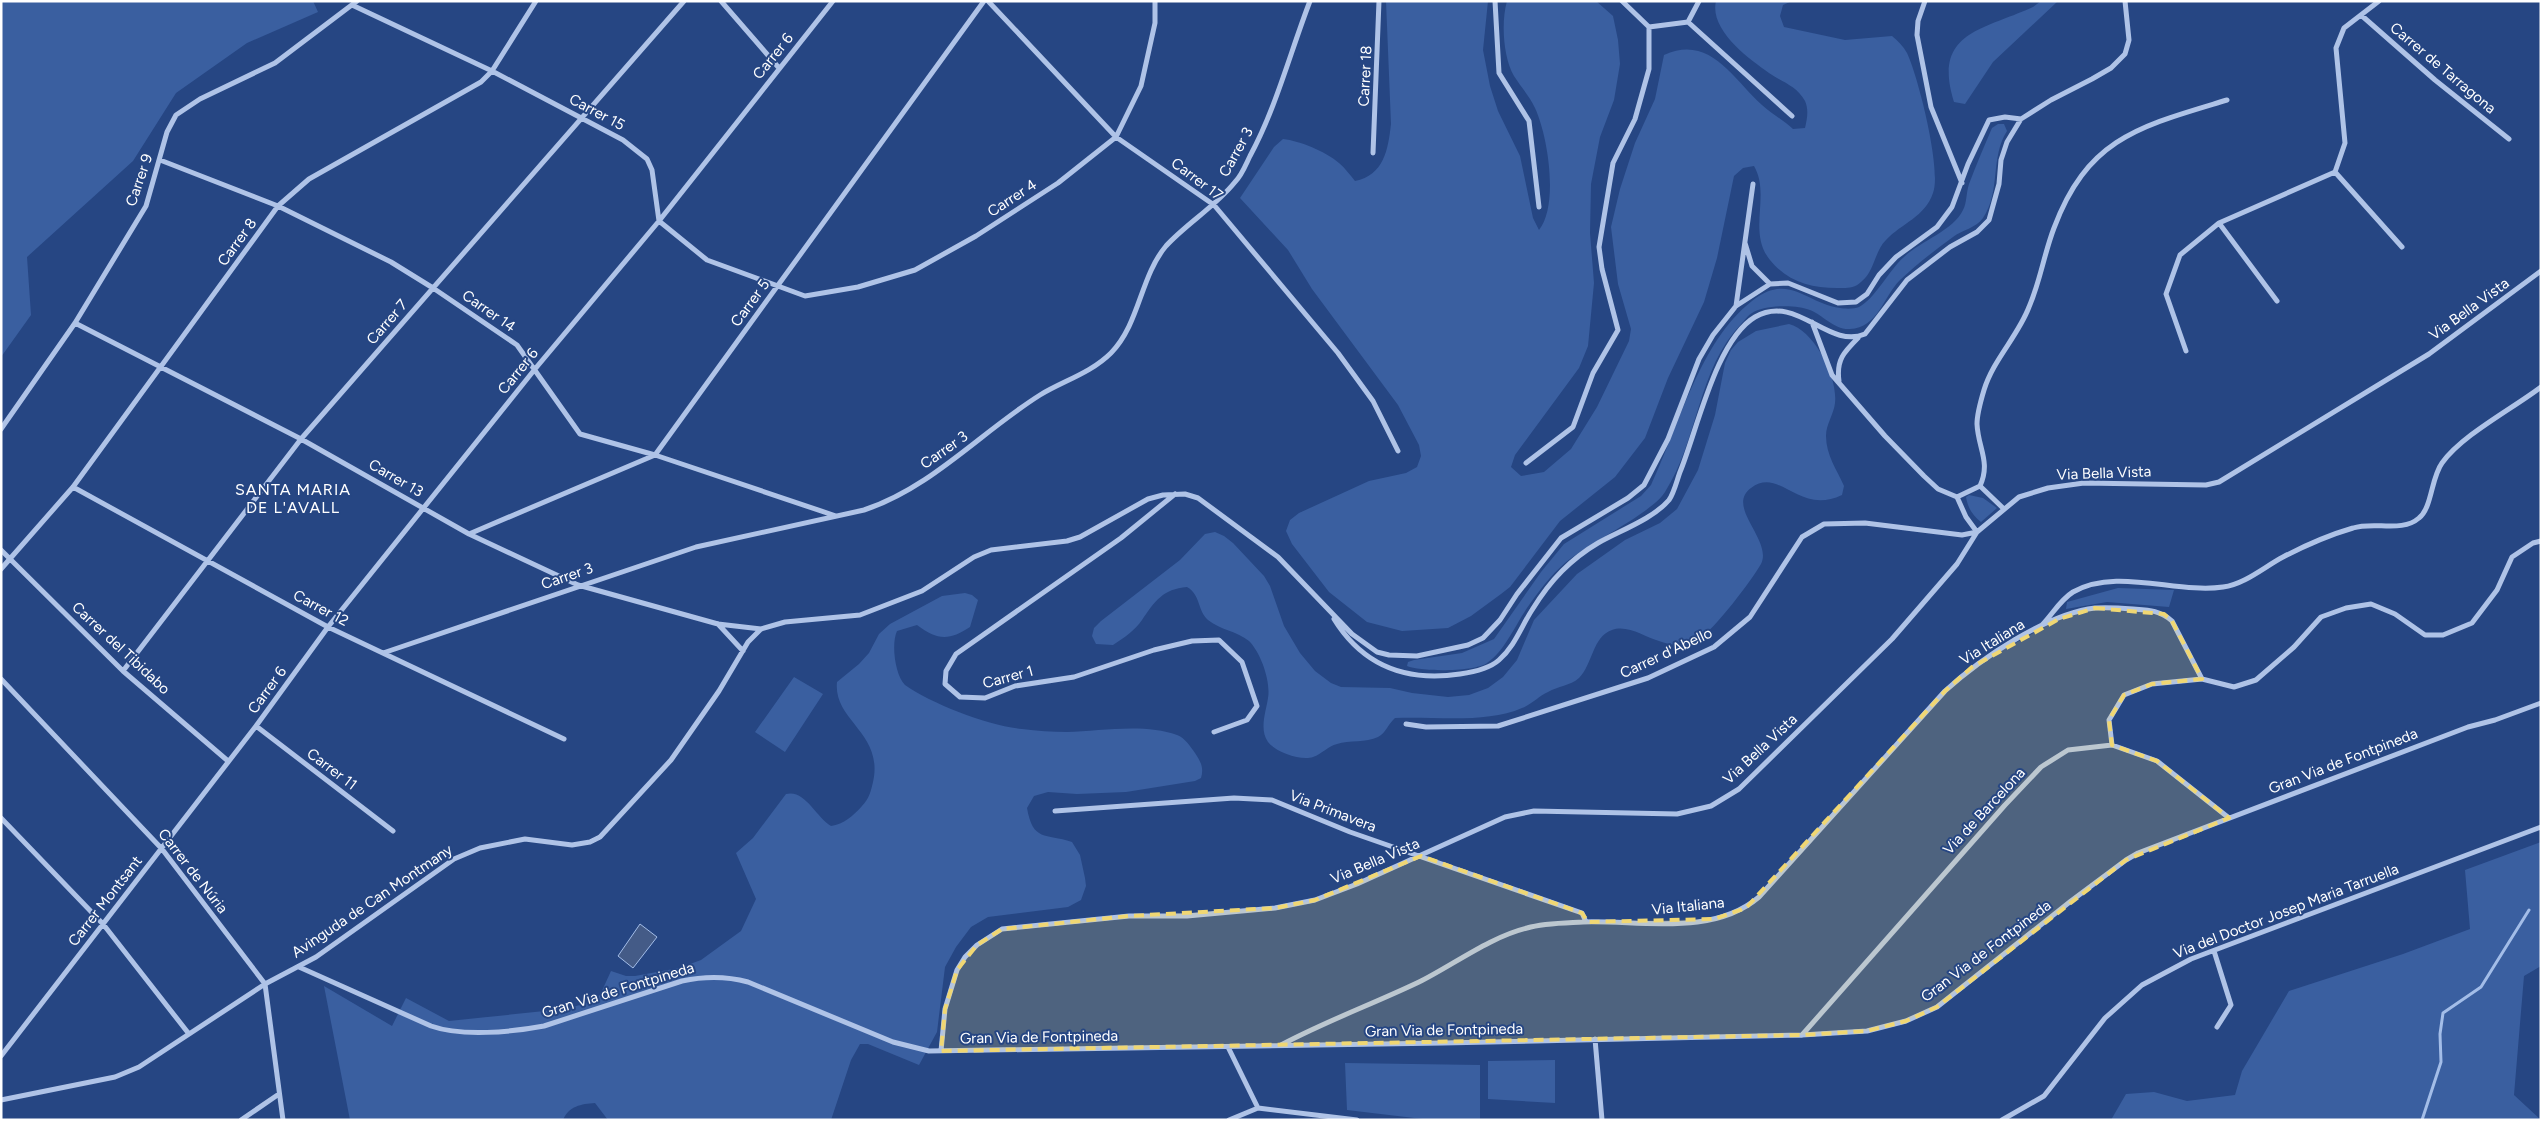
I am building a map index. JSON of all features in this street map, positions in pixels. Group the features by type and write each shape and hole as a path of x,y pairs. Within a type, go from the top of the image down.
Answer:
{"street":[{"name":"Carrer 9","path":"1,428 75,324 146,206 167,132 176,115 200,99 275,63 357,1"},
{"name":"Carrer 8","path":"1,569 72,487 278,206 308,179 481,82 492,71 536,1"},
{"name":"Carrer 7","path":"123,671 302,439 684,1"},
{"path":"721,1 779,68"},
{"name":"Carrer 6","path":"228,761 256,726 328,627 535,369 660,221 833,1"},
{"name":"Carrer 5","path":"655,455 984,1"},
{"name":"Carrer 17","path":"988,1 1116,137 1214,206 1338,353 1373,401 1398,451"},
{"name":"Carrer 4","path":"777,287 805,296 858,287 915,270 976,236 1058,183 1116,137 1141,86 1155,23 1155,1"},
{"name":"Carrer 3","path":"383,653 578,585 696,547 837,516 888,502 959,456 1040,395 1085,372 1112,352 1134,318 1153,267 1166,246 1214,206 1237,181 1261,135 1310,1"},
{"name":"Carrer 18","path":"1373,153 1379,56 1379,1"},
{"path":"1495,1 1499,73 1528,121 1539,207"},
{"path":"1526,464 1573,427 1593,373 1618,330 1602,269 1599,247 1613,163 1635,119 1649,69 1649,28 1622,1"},
{"path":"1688,22 1699,1"},
{"path":"1925,1 1918,21 1917,35 1931,107 1962,184"},
{"path":"1839,381 1838,363 1841,355 1870,329 1907,280 1950,247 1977,232 1989,220 1999,184 2001,160 2007,142 2021,119 2050,100 2111,68 2124,54 2129,40 2125,1"},
{"path":"2186,352 2166,294 2180,255 2219,223 2335,172 2345,143 2336,48 2344,28 2379,1"},
{"name":"Carrer 15","path":"352,6 492,71 623,140 647,159 652,170 660,221"},
{"name":"Carrer de Tarragona","path":"2361,15 2435,80 2509,139"},
{"path":"1649,28 1688,22"},
{"path":"1688,22 1792,116"},
{"path":"1957,497 1980,486 1986,474 1977,424 1984,389 2028,309 2054,228 2074,183 2087,166 2108,146 2161,121 2227,100"},
{"path":"762,629 785,622 860,615 922,591 974,557 991,550 1067,541 1080,537 1148,499 1175,494 1198,498 1278,557 1330,612 1365,645 1389,655 1417,656 1468,645 1483,638 1500,620 1517,594 1561,538 1628,498 1644,485 1668,439 1698,359 1713,334 1736,306 1770,284 1788,283 1838,303 1856,302 1867,294 1879,275 1896,257 1937,226 1952,207 1968,164 1990,120 2005,117 2021,119"},
{"name":"Carrer 14","path":"160,160 278,206 391,262 433,288 516,345 580,434 655,455 837,516"},
{"path":"2335,172 2402,247"},
{"path":"1736,306 1752,184"},
{"path":"660,221 707,260 777,287"},
{"path":"2219,223 2277,301"},
{"path":"1744,242 1752,266 1770,284"},
{"name":"Via Bella Vista","path":"941,1051 945,1008 957,970 965,957 977,945 1002,930 1129,916 1187,916 1275,908 1315,900 1421,856 1505,817 1534,810 1677,814 1711,806 1738,789 1892,638 1957,564 1977,532 2020,497 2048,488 2084,483 2206,485 2219,482 2429,354 2541,271"},
{"path":"1330,612 1342,632 1360,650 1388,669 1412,675 1454,675 1478,671 1498,661 1512,647 1532,610 1561,571 1595,545 1640,521 1669,500 1692,444 1710,386 1723,357 1740,330 1755,317 1772,312 1788,312 1812,321 1832,333 1858,338"},
{"path":"1812,321 1832,375 1870,420 1924,476 1938,489 1957,497 1966,517 1977,532"},
{"name":"Carrer 13","path":"75,324 302,439 469,534 578,585 718,624 762,629"},
{"path":"2040,627 2065,598 2085,588 2128,582 2222,588 2245,579 2318,540 2343,531 2368,525 2412,523 2426,510 2434,477 2449,454 2541,387"},
{"path":"469,534 655,455"},
{"path":"1980,486 2004,509"},
{"name":"Carrer 12","path":"72,487 208,559 328,627 564,739"},
{"name":"Carrer 1","path":"1175,494 1121,538 956,654 946,671 945,684 960,697 985,698 1015,686 1074,676 1154,650 1192,641 1219,640 1242,662 1258,706 1247,720 1214,732"},
{"name":"Carrer d'Abello","path":"1406,724 1426,727 1498,726 1620,688 1714,647 1750,617 1802,537 1824,524 1865,523 1962,535 1977,532"},
{"path":"2112,744 2109,720 2124,695 2152,684 2202,679 2234,687 2256,680 2294,647 2321,617 2346,608 2371,604 2395,614 2425,635 2443,634 2472,623 2497,590 2512,557 2533,543 2541,541"},
{"name":"Carrer del Tibidabo","path":"1,550 123,671 228,761"},
{"path":"2040,627 2095,608 2154,610 2164,614 2172,621 2202,679"},
{"path":"718,624 743,651"},
{"name":"Via Italiana","path":"1279,1046 1305,1032 1418,982 1513,932 1528,927 1586,922 1679,922 1714,919 1746,908 1759,897 1945,691 1972,667 2040,627"},
{"name":"Avinguda de Can Montmany","path":"1,1100 115,1077 139,1067 265,984 299,967 454,859 480,848 525,839 572,845 590,842 600,837 671,760 719,691 754,634 762,629"},
{"name":"Carrer de Núria","path":"1,679 162,849 265,984 283,1120"},
{"name":"Gran Via de Fontpineda","path":"299,967 430,1026 453,1031 534,1028 682,982 704,977 723,977 748,982 893,1042 917,1049 941,1051 1802,1035 1867,1031 1906,1021 1938,1007 2126,860 2156,846 2229,818 2459,731 2541,703"},
{"name":"Carrer 11","path":"256,726 393,831"},
{"name":"Via de Barcelona","path":"1802,1035 1930,889 2041,767 2068,750 2112,744 2157,761 2229,818"},
{"name":"Carrer Montsant","path":"1,1056 228,761"},
{"name":"Via Primavera","path":"1055,811 1234,798 1272,800 1350,832 1582,913 1586,922"},
{"path":"1,818 103,924 189,1034"},
{"name":"Via del Doctor Josep Maria Tarruella","path":"2002,1120 2044,1096 2105,1018 2142,985 2191,959 2541,827"},
{"path":"2214,950 2230,1005 2217,1026"},
{"path":"1595,1039 1602,1120"},
{"path":"1228,1047 1258,1108"},
{"path":"241,1120 280,1094"},
{"path":"1229,1120 1258,1108 1357,1120"}],"highlighted area":[{"path":"2095,608 2164,614 2172,621 2202,679 2152,684 2124,695 2109,720 2112,745 2157,761 2229,818 2126,860 1937,1007 1906,1021 1867,1031 1802,1035 941,1051 945,1009 957,970 977,945 1002,929 1129,916 1275,908 1315,900 1421,856 1582,913 1588,922 1714,919 1746,908 1945,691 1972,667 2059,619"}],"shaded area":[{"path":"1,1 313,1 318,12 247,43 176,93 133,161 27,257 31,315 1,357"},
{"path":"1386,1 1488,1 1483,50 1490,86 1498,111 1520,156 1533,218 1539,230 1545,219 1549,204 1550,188 1547,152 1540,120 1535,108 1514,76 1507,59 1504,19 1507,1 1596,1 1613,16 1620,64 1614,100 1600,137 1591,184 1590,233 1594,283 1588,346 1579,368 1515,455 1511,467 1521,476 1544,472 1571,449 1597,407 1629,341 1631,329 1618,284 1611,227 1620,189 1635,143 1655,99 1664,55 1680,50 1694,50 1707,54 1730,72 1762,105 1793,129 1805,128 1807,108 1802,96 1794,88 1751,60 1732,43 1719,23 1715,12 1716,1 1792,1 1783,5 1780,16 1784,27 1845,40 1892,36 1907,53 1917,81 1932,145 1935,181 1933,193 1925,208 1886,240 1879,250 1866,278 1853,287 1827,288 1800,282 1784,273 1770,260 1763,249 1760,238 1759,177 1754,166 1743,168 1734,176 1717,258 1704,302 1668,378 1645,438 1615,477 1560,521 1510,587 1471,616 1448,628 1402,631 1367,622 1329,592 1292,544 1286,531 1290,520 1299,513 1369,481 1406,473 1417,467 1421,456 1419,445 1398,405 1312,289 1288,250 1240,198 1274,147 1283,139 1304,144 1327,154 1341,165 1355,181 1365,178 1378,167 1386,152 1391,124"},
{"path":"2041,1 2058,1 1993,62 1965,104 1954,102 1949,79 1950,61 1956,47 1966,37 1980,29 2033,7"},
{"path":"1998,124 2004,124 2007,131 1999,152 1989,208 1980,221 1973,227 1960,232 1912,269 1894,287 1874,318 1859,327 1844,329 1829,322 1815,312 1797,307 1780,306 1764,308 1751,314 1727,341 1716,361 1685,450 1665,492 1658,500 1565,563 1545,584 1531,602 1499,652 1487,663 1471,668 1448,670 1407,666 1408,662 1414,660 1462,653 1494,639 1541,572 1564,544 1641,496 1651,485 1693,386 1718,338 1734,318 1752,301 1776,289 1787,289 1840,308 1859,307 1871,298 1893,269 1910,251 1952,224 1964,207 1974,170 1992,128"},
{"path":"1789,324 1807,335 1815,345 1833,381 1835,403 1826,432 1826,443 1844,486 1842,495 1827,500 1813,500 1771,483 1761,483 1751,488 1744,496 1743,505 1761,545 1763,555 1761,564 1723,615 1706,634 1694,642 1674,645 1630,630 1612,630 1600,638 1584,672 1579,678 1572,683 1552,690 1522,708 1508,713 1476,718 1395,718 1378,737 1337,744 1316,756 1302,758 1277,750 1265,737 1264,726 1269,691 1264,668 1253,646 1239,635 1208,620 1202,612 1195,594 1187,587 1172,590 1160,597 1136,627 1113,645 1096,644 1092,636 1094,628 1101,621 1180,560 1205,534 1215,532 1233,543 1264,576 1270,586 1284,626 1300,653 1315,671 1331,683 1341,687 1390,688 1412,693 1448,697 1469,695 1488,688 1503,677 1517,660 1534,620 1577,574 1625,540 1660,523 1677,509 1698,470 1715,415 1725,363 1731,350 1738,342 1756,331"},
{"path":"1969,495 1983,498 1997,508 1981,522 1969,508 1966,497"},
{"path":"2118,588 2174,590 2169,607 2107,602 2066,609 2067,602"},
{"path":"965,593 972,595 978,600 970,627 963,632 943,637 931,634 917,625 897,631 894,644 896,667 905,685 961,713 1009,727 1061,732 1122,729 1164,731 1180,736 1185,740 1200,762 1202,771 1201,778 1195,781 1126,792 1077,794 1048,792 1034,796 1027,808 1033,826 1042,834 1072,842 1080,855 1086,886 1081,900 1068,907 988,917 971,927 956,947 945,967 937,1032 919,1065 868,1044 860,1044 851,1060 831,1120 608,1120 595,1103 585,1104 572,1109 563,1120 350,1120 324,986 392,1026 406,998 449,1021 564,1009 584,1004 600,995 611,971 626,976 635,976 679,968 701,960 741,931 756,899 736,853 753,838 786,794 793,794 805,800 831,826 848,819 859,810 868,798 873,782 874,765 871,751 865,739 842,707 838,695 837,682 859,664 869,653 879,634 890,624 942,596"},
{"path":"794,677 823,694 785,752 755,732"},
{"path":"2541,842 2541,966 2524,976 2514,1095 2541,1120 2111,1120 2126,1094 2154,1092 2187,1101 2235,1095 2242,1071 2289,991 2403,954 2470,929 2465,870"},
{"path":"640,924 657,937 633,968 618,956"},
{"path":"1555,1060 1555,1103 1488,1099 1488,1061"},
{"path":"1345,1063 1480,1065 1480,1120 1431,1120 1347,1110"}],"waterway":[{"path":"2422,1120 2441,1062 2440,1034 2443,1013 2481,987 2529,910"}],"district":[{"name":"SANTA MARIA DE L'AVALL","path":"293,498"}]}
